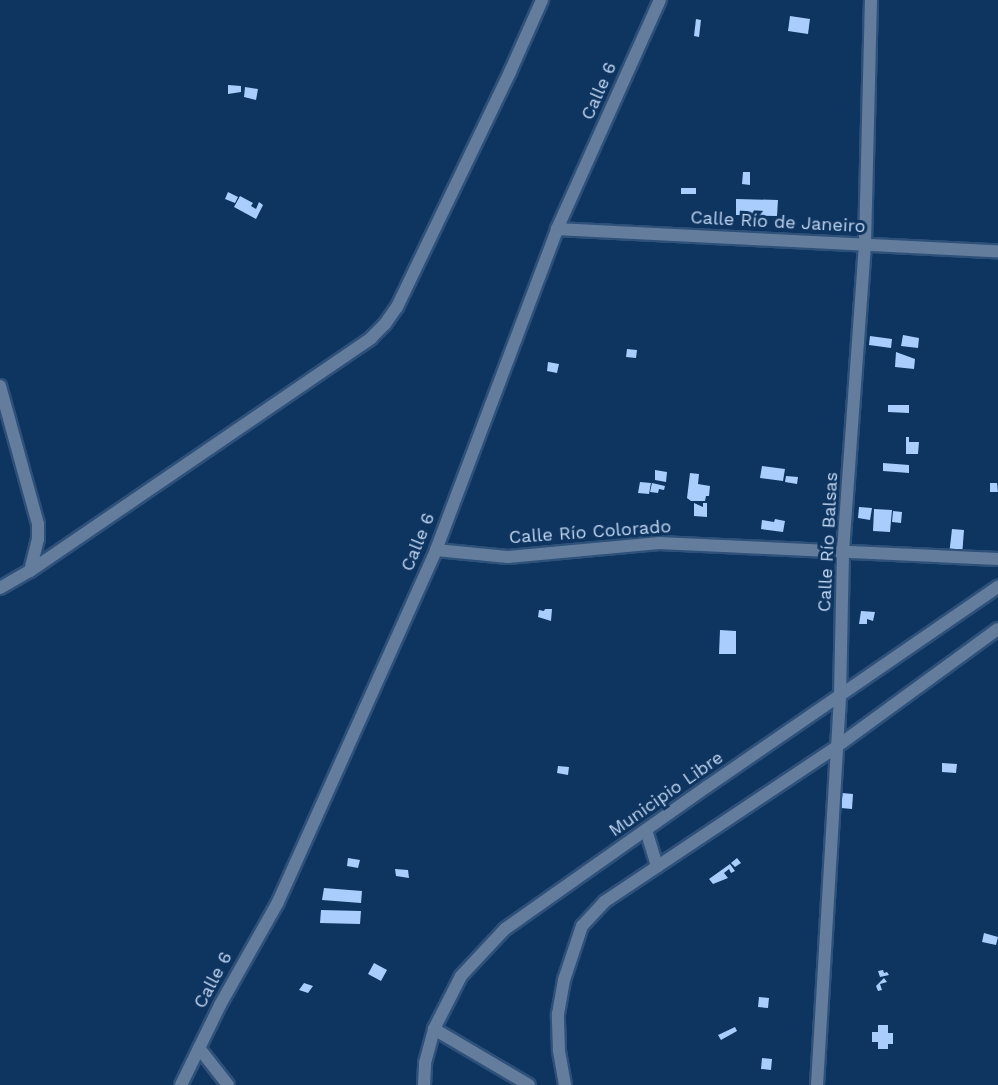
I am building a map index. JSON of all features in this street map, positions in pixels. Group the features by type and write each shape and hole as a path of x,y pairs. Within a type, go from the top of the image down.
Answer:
{"street":[{"path":"0,588 30,571 370,338 385,324 396,307 510,72 542,0"},
{"name":"Calle 6","path":"181,1085 278,902 436,550 557,229 660,0"},
{"name":"Calle Río Balsas","path":"817,1085 840,696 843,551 865,244 871,0"},
{"name":"Calle Río de Janeiro","path":"557,229 998,251"},
{"path":"0,387 38,524 38,539 30,571"},
{"name":"Calle Río Colorado","path":"436,550 508,556 659,543 998,559"},
{"name":"Municipio Libre","path":"424,1085 424,1063 434,1029 461,976 505,929 998,587"},
{"path":"564,1085 558,1014 564,980 582,926 604,902 836,747 998,629"},
{"path":"646,830 657,866"},
{"path":"434,1029 529,1085"},
{"path":"199,1048 228,1085"}],"building":[{"path":"790,16 810,19 808,34 788,31"},
{"path":"696,19 701,20 699,37 694,36"},
{"path":"228,85 241,86 241,92 228,94"},
{"path":"245,87 258,89 256,100 244,97"},
{"path":"743,172 750,172 750,185 742,184"},
{"path":"681,188 696,188 696,194 681,194"},
{"path":"228,192 238,197 235,203 225,199"},
{"path":"240,196 253,203 251,206 256,209 259,202 263,205 256,219 234,207"},
{"path":"736,199 778,200 777,216 736,215"},
{"path":"903,335 919,338 918,348 901,346"},
{"path":"870,336 892,339 891,348 869,345"},
{"path":"627,349 637,350 636,358 626,357"},
{"path":"896,352 915,359 914,369 895,367"},
{"path":"548,362 559,364 557,373 547,371"},
{"path":"888,405 909,405 909,413 888,412"},
{"path":"906,437 909,437 909,442 919,442 918,454 906,454"},
{"path":"883,463 909,465 909,473 883,471"},
{"path":"762,466 785,469 783,481 760,478"},
{"path":"655,470 667,472 666,482 655,480"},
{"path":"690,473 699,474 698,484 710,486 709,496 706,496 705,501 691,501 687,498"},
{"path":"786,476 798,477 797,484 785,482"},
{"path":"640,482 651,483 649,494 638,493"},
{"path":"652,483 665,486 664,490 659,489 658,493 650,492"},
{"path":"990,483 997,483 998,492 990,492"},
{"path":"694,503 703,507 703,503 707,503 707,517 694,516"},
{"path":"859,507 872,508 870,520 858,518"},
{"path":"874,509 892,510 890,532 873,531"},
{"path":"893,511 902,512 901,523 892,522"},
{"path":"775,519 785,521 783,532 761,529 762,520 774,522"},
{"path":"952,529 964,530 962,556 949,555"},
{"path":"552,609 551,621 538,617 539,610 544,611"},
{"path":"861,611 875,612 873,621 867,619 867,624 859,624"},
{"path":"720,630 736,631 736,654 719,654"},
{"path":"942,763 957,764 956,773 942,772"},
{"path":"558,766 569,767 568,775 557,773"},
{"path":"842,793 853,794 852,809 841,808"},
{"path":"348,858 360,860 358,868 347,866"},
{"path":"737,858 741,863 735,867 731,863"},
{"path":"730,864 735,871 731,873 729,869 724,873 728,878 713,884 709,879"},
{"path":"395,869 408,870 409,878 396,876"},
{"path":"324,888 362,891 361,903 322,900"},
{"path":"321,910 361,911 360,924 320,923"},
{"path":"984,933 998,937 996,945 982,942"},
{"path":"374,963 387,970 381,981 368,974"},
{"path":"883,970 889,975 880,977 878,971"},
{"path":"884,978 887,982 880,984 882,990 878,991 876,986"},
{"path":"304,983 313,986 308,993 299,990"},
{"path":"759,997 769,998 768,1008 758,1007"},
{"path":"878,1025 888,1025 888,1033 893,1033 893,1044 888,1044 888,1049 878,1049 878,1042 872,1042 872,1032 878,1032"},
{"path":"735,1027 737,1031 721,1040 718,1035"},
{"path":"762,1058 772,1059 771,1070 761,1069"}]}
